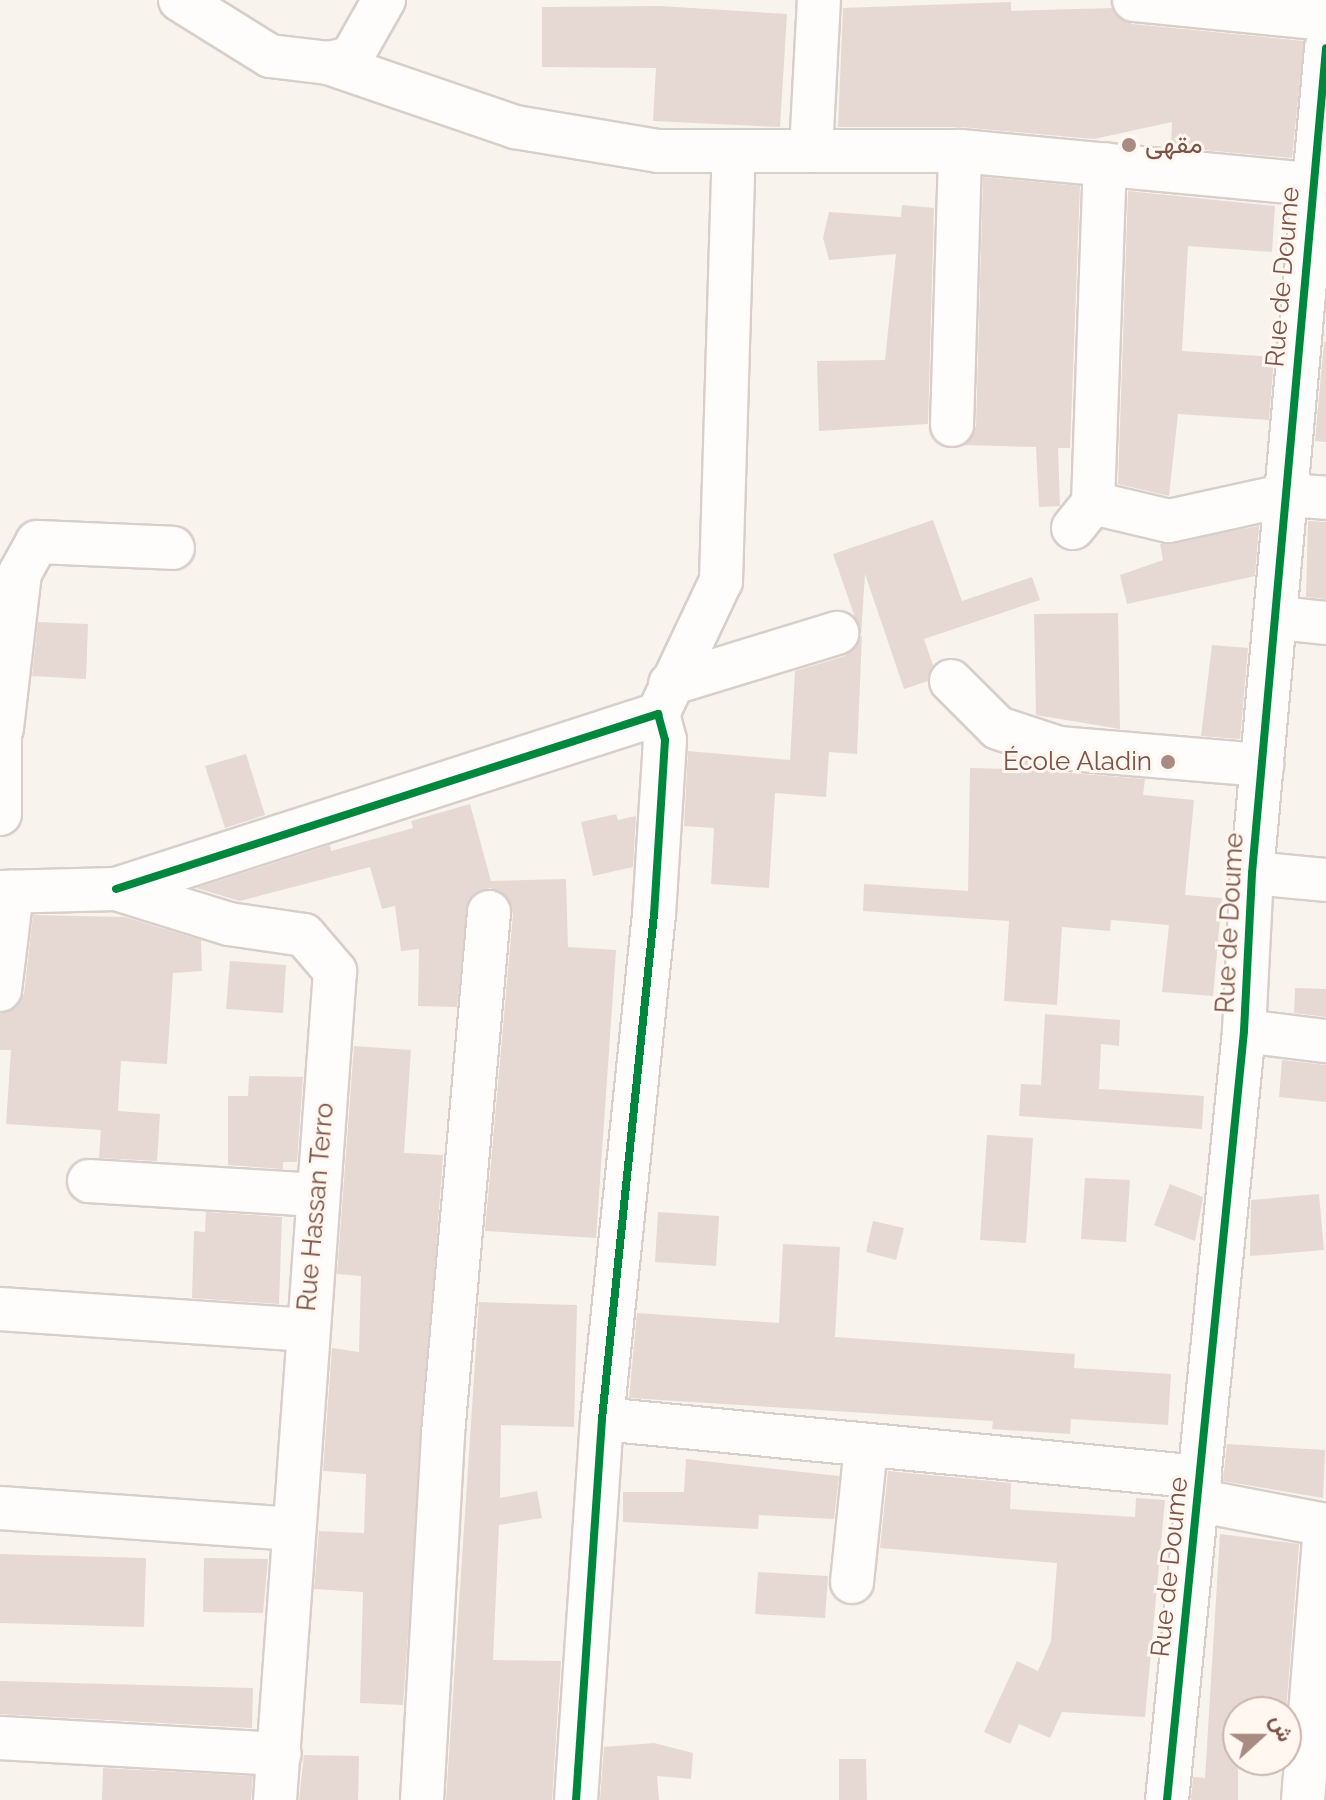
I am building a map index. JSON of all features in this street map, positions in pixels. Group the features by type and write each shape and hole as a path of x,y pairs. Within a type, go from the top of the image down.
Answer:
{"street":[{"path":"180,0 270,56 328,63 515,127 659,151 960,151 1311,184"},
{"path":"328,63 351,58 384,0"},
{"path":"811,151 819,0"},
{"path":"1134,0 1326,19"},
{"name":"Rue de Doume","path":"1167,1800 1244,1031 1252,873 1262,765 1279,618 1306,496 1316,227 1311,184 1326,48"},
{"path":"952,425 960,151"},
{"path":"576,1800 602,1419 654,914 665,740 664,699 721,581 734,152"},
{"path":"1105,164 1083,515 1169,521 1306,496 1326,472"},
{"path":"0,814 1,728 20,573 37,542 173,548"},
{"path":"1279,618 1326,623"},
{"path":"116,889 664,699 837,633"},
{"path":"951,681 998,728 1059,748 1262,765"},
{"path":"1252,873 1326,880"},
{"name":"Rue Hassan Terro","path":"6,892 116,889 229,924 304,935 335,971 305,1330 275,1800"},
{"path":"0,990 6,892"},
{"path":"422,1800 443,1434 489,912"},
{"path":"1244,1031 1326,1041"},
{"path":"89,1181 317,1195"},
{"path":"0,1309 305,1330"},
{"path":"602,1419 866,1446 1198,1489 1325,1525 1303,1800"},
{"path":"852,1582 866,1446"},
{"path":"0,1508 293,1529"},
{"path":"0,1738 280,1754"}],"building":[{"path":"1011,2 1011,11 1112,8 1132,24 1304,41 1292,158 1171,147 1172,122 1094,139 961,127 838,127 843,8"},
{"path":"660,6 787,14 780,127 653,121 656,68 542,67 542,7"},
{"path":"983,177 1080,186 1070,448 1058,448 1060,506 1039,507 1036,447 964,445 976,426"},
{"path":"1128,191 1275,206 1272,252 1188,246 1182,351 1274,357 1269,420 1178,414 1169,496 1118,484"},
{"path":"902,205 934,208 928,424 819,431 817,361 885,360 896,254 829,260 823,238 829,212 901,217"},
{"path":"1326,342 1326,442 1315,441"},
{"path":"933,520 962,601 1032,577 1040,600 924,639 933,665 928,681 904,689 865,574 861,635 833,554"},
{"path":"1308,521 1326,522 1326,599 1306,597"},
{"path":"1259,526 1255,576 1127,604 1120,575 1163,560 1160,544"},
{"path":"1118,613 1120,729 1036,715 1034,614"},
{"path":"38,622 88,624 86,679 32,676"},
{"path":"862,635 857,754 829,752 826,797 775,793 769,888 711,884 714,828 684,826 688,751 790,760 795,671 845,656"},
{"path":"1212,645 1248,648 1240,739 1201,736"},
{"path":"246,754 265,815 225,828 205,766"},
{"path":"1019,760 1057,772 1145,779 1143,795 1194,800 1185,895 1222,898 1213,996 1162,992 1169,925 1111,920 1110,931 1062,927 1057,1005 1004,1001 1009,921 863,911 864,884 968,891 970,768 1018,769"},
{"path":"470,804 491,881 566,879 568,947 616,950 596,1238 485,1231 513,914 503,893 490,888 469,899 457,1007 418,1006 419,949 401,951 395,906 382,909 370,867 240,901 196,888 330,845 331,851 413,828 411,821"},
{"path":"616,814 618,820 636,816 633,867 593,876 581,822"},
{"path":"33,915 125,917 201,940 202,971 173,973 167,1064 121,1061 118,1111 160,1114 157,1161 99,1158 101,1130 6,1124 11,1050 0,1050 0,1014 24,994"},
{"path":"230,961 286,965 283,1013 226,1009"},
{"path":"1295,988 1326,989 1326,1017 1294,1013"},
{"path":"1045,1014 1120,1020 1119,1046 1101,1044 1099,1089 1204,1096 1202,1129 1019,1116 1021,1084 1041,1085"},
{"path":"354,1046 411,1050 404,1153 443,1155 403,1705 360,1703 363,1592 314,1589 319,1531 364,1533 366,1474 323,1471 332,1348 359,1352 361,1276 337,1274"},
{"path":"1282,1060 1326,1065 1326,1102 1279,1097"},
{"path":"249,1076 303,1077 297,1162 283,1162 283,1169 228,1165 228,1096 248,1096"},
{"path":"987,1135 1033,1138 1026,1243 980,1240"},
{"path":"1085,1178 1130,1180 1126,1242 1081,1239"},
{"path":"1170,1184 1203,1197 1195,1241 1154,1225"},
{"path":"1319,1194 1324,1250 1250,1256 1251,1200"},
{"path":"206,1212 282,1217 279,1304 192,1298 194,1231 205,1232"},
{"path":"658,1212 719,1216 716,1266 655,1262"},
{"path":"873,1221 904,1228 896,1260 866,1252"},
{"path":"783,1244 840,1247 835,1337 1075,1354 1074,1368 1171,1374 1168,1425 1071,1419 1070,1434 992,1429 993,1421 629,1398 637,1313 779,1323"},
{"path":"479,1302 577,1305 574,1427 501,1425 500,1498 537,1491 542,1518 499,1525 493,1660 561,1661 552,1800 446,1800"},
{"path":"1227,1444 1325,1450 1323,1498 1223,1481"},
{"path":"686,1459 839,1476 834,1519 759,1515 758,1529 623,1522 623,1492 684,1492"},
{"path":"888,1471 1011,1483 1010,1509 1135,1517 1136,1498 1165,1500 1145,1717 1062,1712 1050,1738 1019,1724 1010,1744 984,1732 1017,1661 1038,1671 1051,1641 1057,1563 880,1548"},
{"path":"1220,1534 1299,1544 1287,1696 1222,1696 1222,1776 1238,1776 1238,1800 1191,1800 1193,1777 1205,1778"},
{"path":"0,1554 146,1558 144,1627 0,1623"},
{"path":"204,1558 268,1559 263,1613 203,1612"},
{"path":"758,1572 828,1576 825,1618 755,1614"},
{"path":"0,1681 253,1688 252,1728 0,1714"},
{"path":"654,1743 693,1753 691,1779 657,1776 659,1800 600,1800 604,1747"},
{"path":"304,1755 359,1756 358,1800 299,1800"},
{"path":"839,1759 866,1759 867,1800 839,1800"},
{"path":"103,1768 253,1776 251,1800 102,1800"}],"cycle path":[{"path":"1167,1800 1244,1031 1252,873 1326,48"},
{"path":"116,889 658,714 665,740 654,914 602,1419 576,1800"}],"place":[{"name":"مقهى","path":"1129,145"},
{"name":"École Aladin","path":"1168,762"}]}
